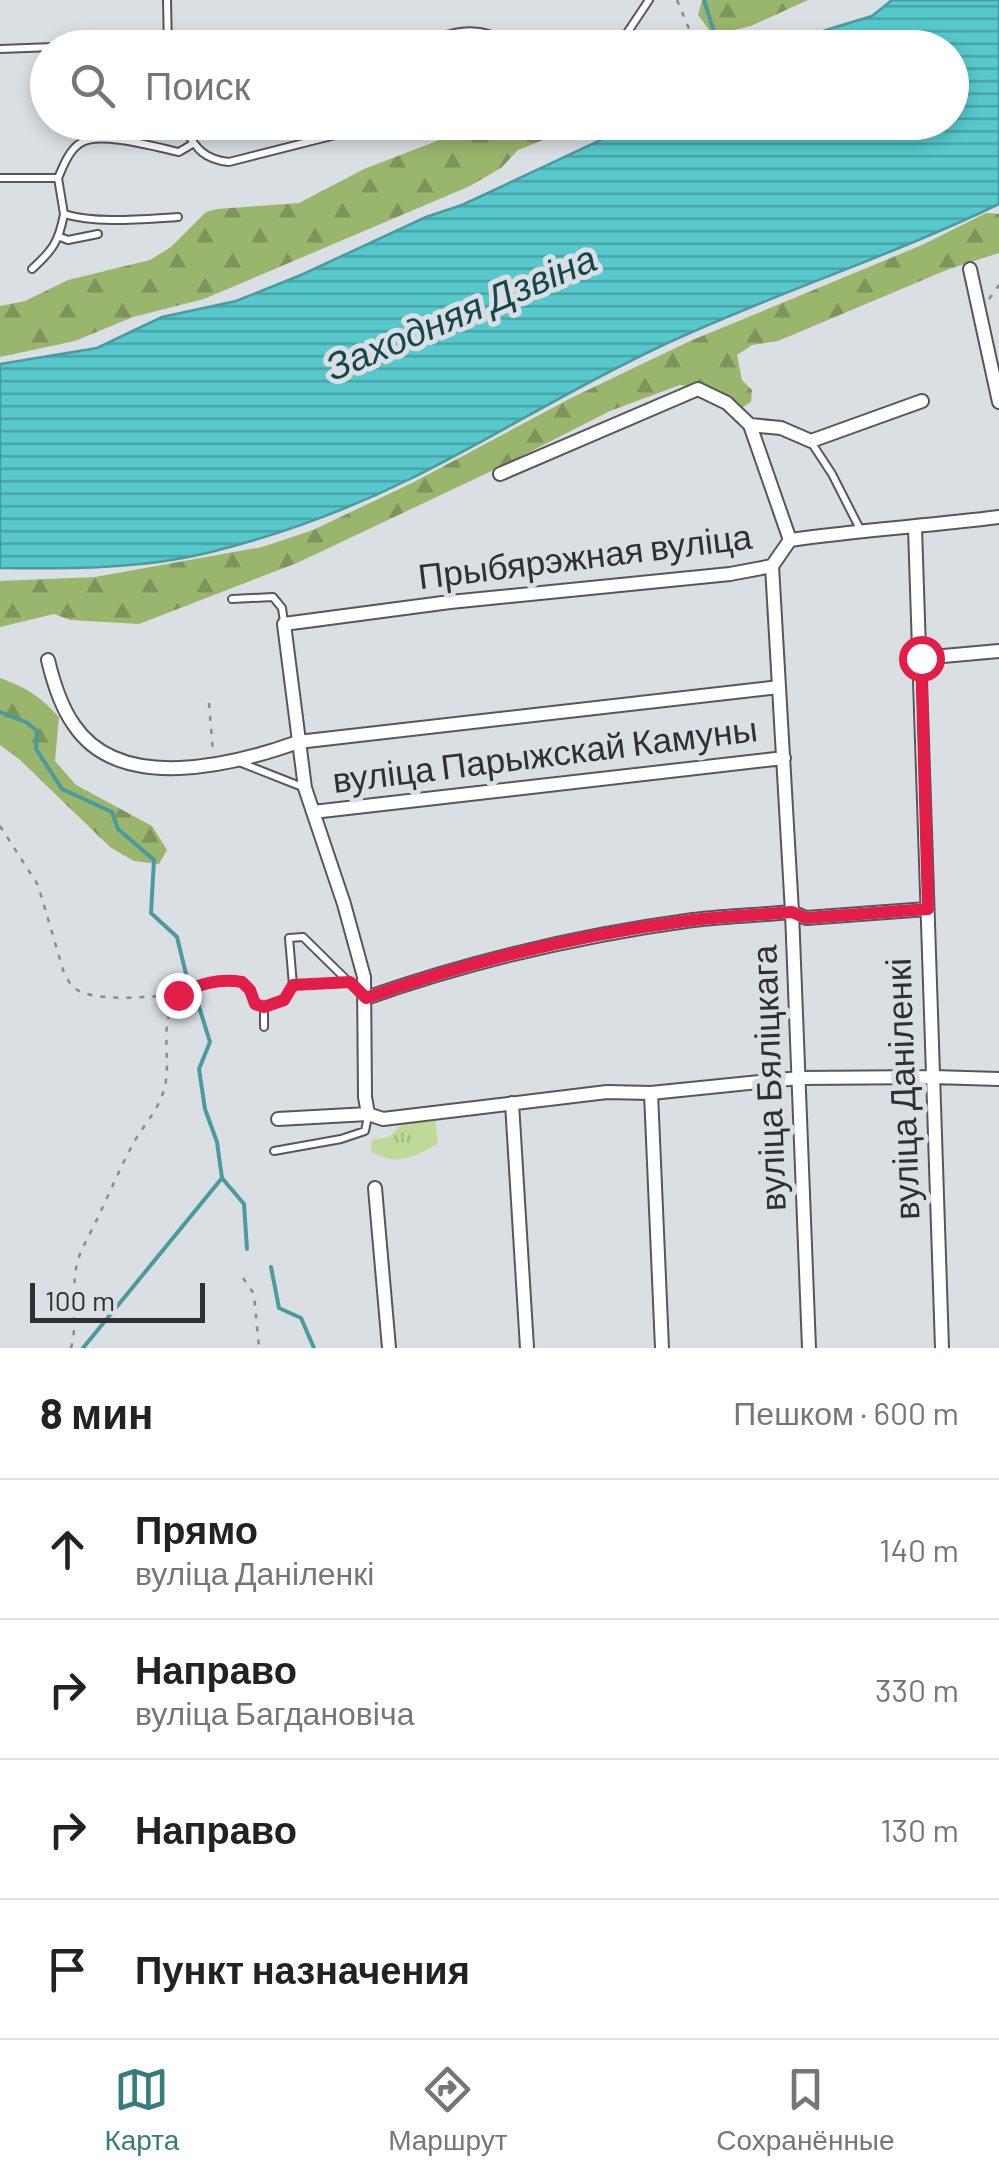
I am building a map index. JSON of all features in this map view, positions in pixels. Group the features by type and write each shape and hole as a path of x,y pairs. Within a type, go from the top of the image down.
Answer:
{"street":[{"path":"970,269 999,402"},
{"path":"500,474 698,390 727,403 750,425 790,540"},
{"path":"750,425 781,428 811,441 922,401"},
{"name":"Прыбярэжная вуліца","path":"284,624 450,602 730,574 772,566 790,540 999,518"},
{"name":"вуліца Даніленкі","path":"915,528 942,1348"},
{"name":"вуліца Бяліцкага","path":"772,566 792,912 809,1348"},
{"path":"284,624 305,788 364,977 368,1114"},
{"path":"921,658 999,651"},
{"path":"48,660 52,678 74,724 94,746 126,762 164,770 261,756 298,742 779,687"},
{"name":"вуліца Парыжскай Камуны","path":"312,812 784,758"},
{"path":"366,998 464,965 628,930 792,912 806,918 928,909"},
{"path":"278,1119 368,1114 383,1119 607,1092 650,1093 799,1078 999,1080"},
{"path":"650,1093 662,1348"},
{"path":"512,1103 527,1348"},
{"path":"374,1188 389,1348"}],"lane":[{"path":"167,0 168,30"},
{"path":"629,30 649,0"},
{"path":"0,49 30,48"},
{"path":"32,269 51,252 60,236 64,214 58,178 80,142 88,140"},
{"path":"112,140 179,152 194,143"},
{"path":"192,140 201,153 216,161 229,162 316,140"},
{"path":"0,178 58,178"},
{"path":"64,214 77,218 178,217"},
{"path":"60,236 68,240 98,234"},
{"path":"811,441 861,530"},
{"path":"232,599 272,598 282,608 284,624"},
{"path":"233,760 305,788"},
{"path":"264,1027 264,1007 284,1000 293,985 289,938 303,937 366,998"},
{"path":"293,985 350,982"},
{"path":"274,1151 365,1132 368,1114"}],"path":[{"path":"677,0 690,30"},
{"path":"209,704 214,763"},
{"path":"0,826 38,886 64,973 72,986 110,998 178,995 198,985 227,979 242,982 255,1004 264,1007"},
{"path":"71,1348 78,1259 132,1145 163,1095 168,1070 165,1044 178,995"},
{"path":"243,1278 254,1294 259,1348"}],"green space":[{"path":"702,0 808,0 734,30 709,30 698,15"},
{"path":"439,140 543,140 518,150 501,168 470,186 204,299 133,317 75,341 0,357 0,306 25,301 68,280 150,260 171,247 206,212 299,203 364,169"},
{"path":"986,213 999,214 999,253 949,269 778,341 752,345 737,355 742,380 752,390 751,402 743,407 706,388 680,385 610,411 297,563 139,624 70,620 54,614 0,627 0,581 95,577 262,547 313,530 690,341 922,245"},
{"path":"0,678 32,693 59,717 55,761 76,785 152,826 167,850 159,864 134,861 110,847 0,745"},
{"path":"429,1114 435,1119 438,1144 398,1159 371,1152 372,1140 389,1137 405,1121"}],"water":[{"name":"Заходняя Дзвіна","path":"892,0 999,0 999,204 657,348 410,479 312,521 236,545 159,562 80,568 0,568 0,364 97,348 162,317 236,301 426,217 462,205 601,140 969,140 969,30 826,30 872,16"}],"waterway":[{"path":"704,0 713,30"},
{"path":"0,712 37,731 36,749 62,789 112,812 118,829 154,860 151,913 177,937 187,978"},
{"path":"196,997 210,1042 199,1069 205,1109 217,1142 222,1178 244,1204 247,1249"},
{"path":"83,1348 222,1178"},
{"path":"271,1267 279,1308 301,1318 314,1348"}],"route":[{"path":"178,995 198,985 227,979 242,982 255,1004 264,1007 284,1000 293,985 350,982 366,998 464,965 628,930 792,912 806,918 928,909 921,658"}]}
